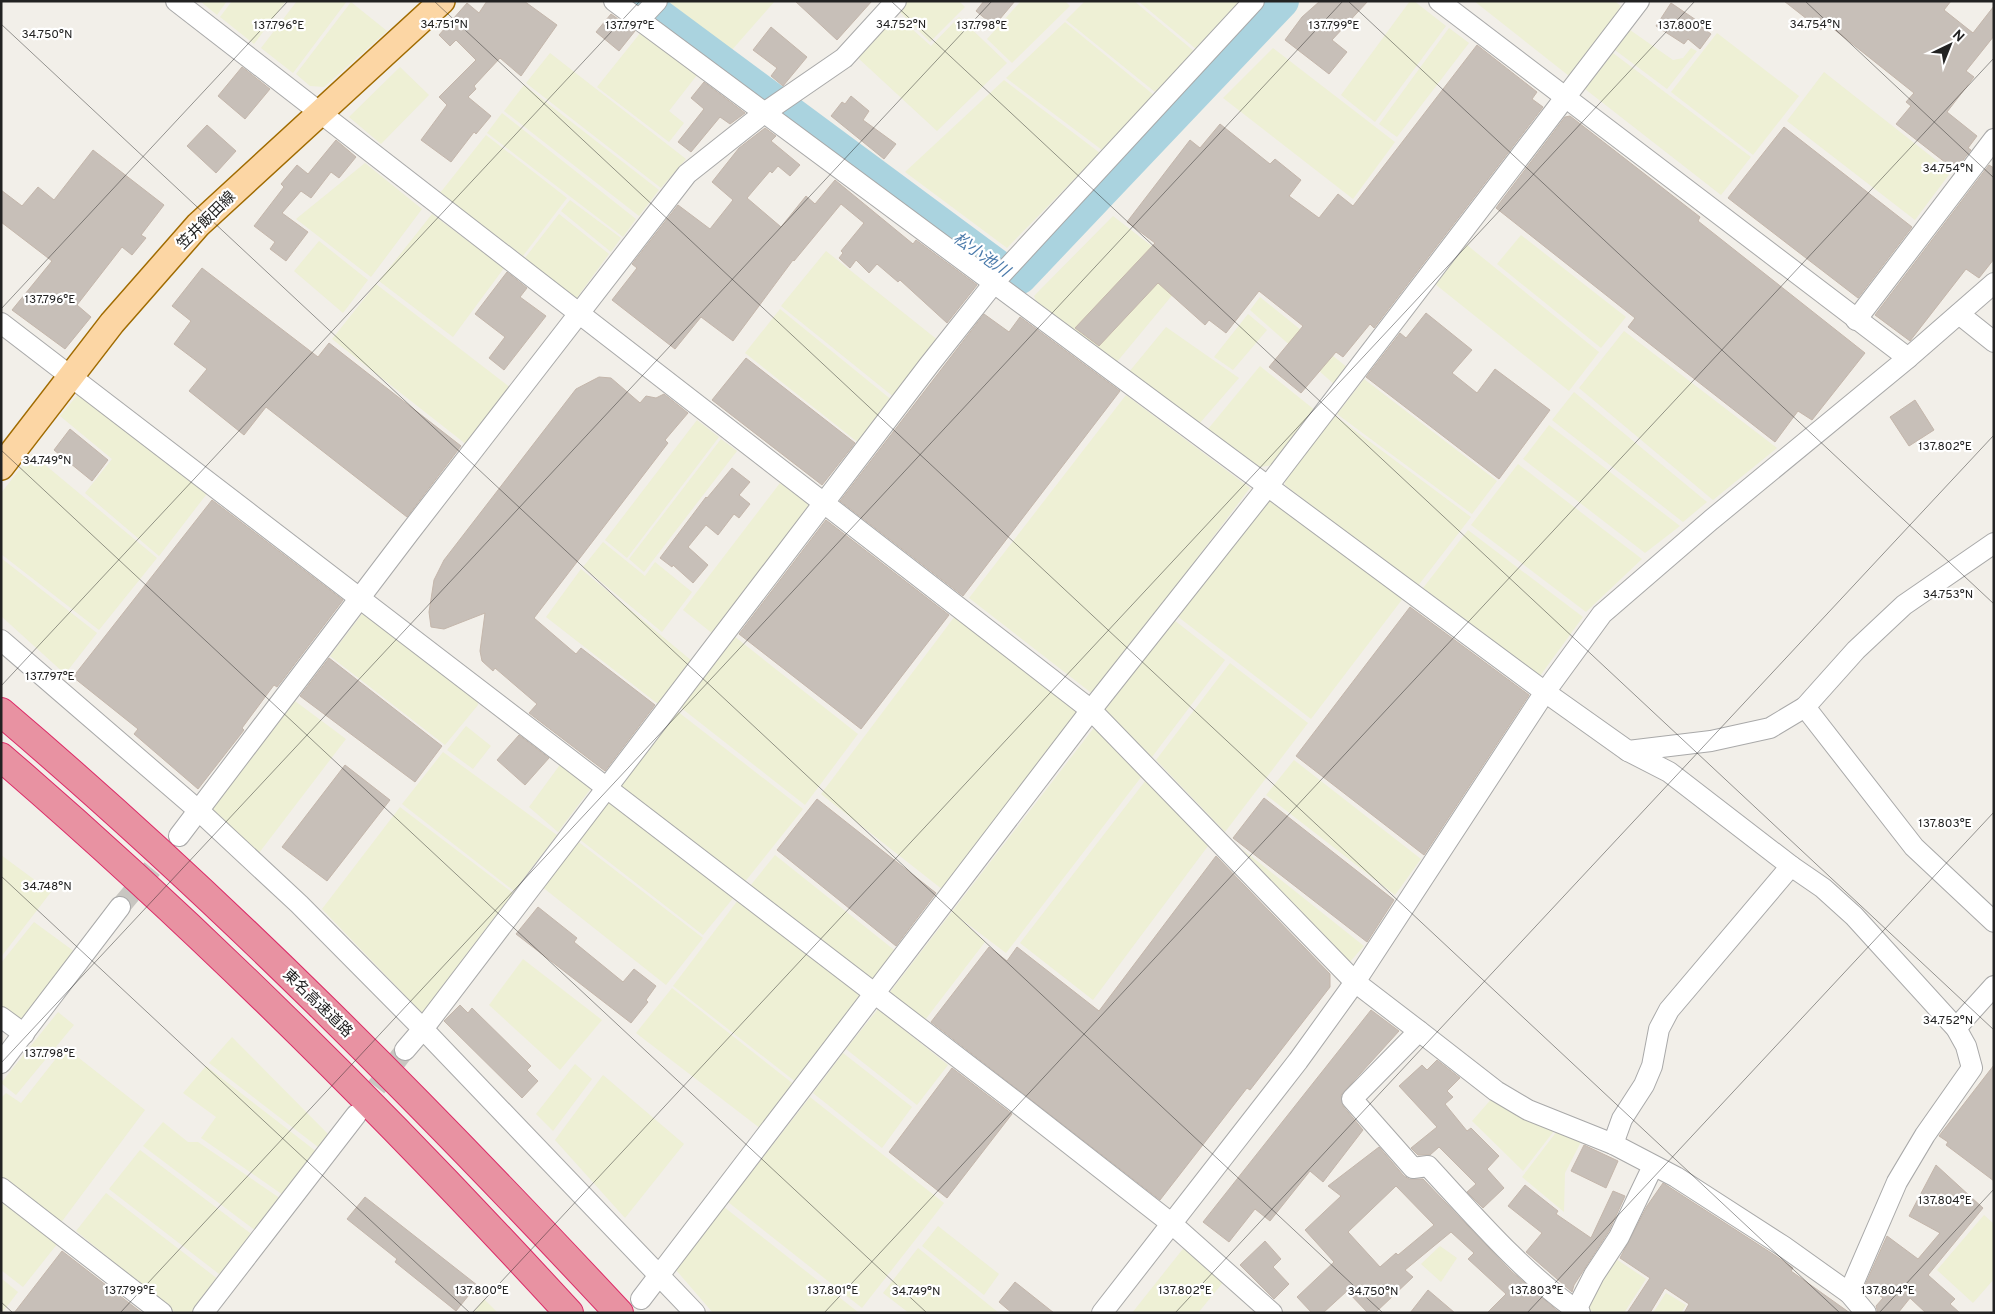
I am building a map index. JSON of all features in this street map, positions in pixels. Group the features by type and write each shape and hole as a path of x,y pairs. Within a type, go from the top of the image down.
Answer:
{"highway":[{"name":"東名高速道路","path":"1,712 211,900 358,1041 513,1200 630,1306"},
{"path":"1,757 189,925 334,1066 489,1225 569,1313"}],"main road":[{"name":"笠井飯田線","path":"1,467 112,323 198,225 442,1"}],"street":[{"path":"176,1 1091,710 1355,982 1418,1032 1496,1091 1528,1110 1613,1144 1676,1177 1754,1227 1849,1293 1866,1313"},
{"path":"614,1 996,281 1545,692 1628,751 1668,772 1791,866 1823,888 1854,916 1956,1028 1966,1046 1972,1068 1925,1135 1898,1182 1849,1293"},
{"path":"640,20 657,1"},
{"path":"179,836 361,599 409,532 580,315 687,174 765,113 844,58 896,1"},
{"path":"405,1050 607,788 666,708 825,504 928,365 1012,261 1254,1"},
{"path":"1439,1 1908,358"},
{"path":"630,1306 719,1199 1091,710 1268,486 1639,1"},
{"path":"1856,320 1994,139"},
{"path":"1106,1311 1298,1061 1355,982 1545,692 1602,614 1711,520 1908,358 1994,283"},
{"path":"1959,314 1994,342"},
{"path":"1,323 876,994 1172,1224 1272,1313"},
{"path":"1628,751 1710,741 1770,728 1805,707 1856,650 1904,605 1994,543"},
{"path":"1,640 198,810 299,904 423,1029 659,1273 695,1313"},
{"path":"1805,707 1914,847 1994,922"},
{"path":"1613,1144 1622,1119 1644,1085 1652,1066 1659,1029 1669,1010 1791,866"},
{"path":"1,1063 120,907"},
{"path":"1956,1028 1994,986"},
{"path":"1,1016 24,1034"},
{"path":"1418,1032 1352,1099 1413,1168 1428,1166 1539,1281 1578,1312 1594,1275 1619,1237 1653,1166"},
{"path":"203,1313 356,1115"},
{"path":"1,1188 162,1313"}],"green space":[{"path":"200,1 227,1 217,15"},
{"path":"232,1 286,1 254,44 220,17"},
{"path":"297,1 347,1 293,73 261,48"},
{"path":"668,1 775,1 731,51"},
{"path":"908,1 959,1 965,7 930,42 899,11"},
{"path":"1021,1 1065,1 1070,6 1012,63 987,39"},
{"path":"1085,1 1134,1 1195,52 1155,92 1066,20"},
{"path":"1138,1 1241,1 1196,49"},
{"path":"1410,1 1414,1 1446,26 1375,122 1341,95"},
{"path":"1474,1 1615,1 1622,7 1569,76"},
{"path":"351,2 387,31 324,87 310,86 296,74"},
{"path":"959,17 1007,63 937,131 857,57 890,21 903,21 931,46"},
{"path":"1065,22 1155,96 1102,150 1006,78"},
{"path":"1449,28 1469,43 1397,137 1379,124"},
{"path":"1630,30 1673,60 1683,58 1691,48 1697,51 1667,89 1615,50"},
{"path":"641,32 697,75 669,111 684,123 669,142 597,87"},
{"path":"1717,33 1799,96 1753,155 1671,92"},
{"path":"1273,48 1395,142 1353,199 1223,98"},
{"path":"550,53 686,159 661,188 526,83"},
{"path":"1613,53 1751,157 1721,195 1585,89"},
{"path":"400,67 429,95 381,144 349,117"},
{"path":"1824,72 1951,172 1915,220 1787,121"},
{"path":"1004,80 1100,153 1007,248 905,172"},
{"path":"524,85 659,190 639,216 504,111"},
{"path":"502,113 636,219 623,237 487,133"},
{"path":"486,135 567,198 523,256 440,193"},
{"path":"365,163 422,209 371,277 296,219"},
{"path":"570,200 621,238 611,252 561,211"},
{"path":"432,214 504,268 453,337 379,281"},
{"path":"559,214 609,254 576,299 525,258"},
{"path":"1113,216 1189,275 1116,363 1037,304 1034,296"},
{"path":"1521,235 1626,317 1601,348 1497,264"},
{"path":"319,241 368,280 343,313 294,271"},
{"path":"1467,245 1599,352 1569,391 1435,284"},
{"path":"826,251 939,341 895,398 781,306"},
{"path":"376,284 511,388 467,445 332,339"},
{"path":"1260,297 1348,368 1335,385 1250,310"},
{"path":"780,309 893,401 860,444 745,353"},
{"path":"1248,314 1267,330 1233,370 1214,357"},
{"path":"1166,327 1239,378 1199,424 1129,372"},
{"path":"1624,331 1777,448 1713,500 1579,388"},
{"path":"1260,366 1316,411 1273,465 1260,467 1208,429"},
{"path":"1364,379 1497,481 1472,514 1337,414"},
{"path":"80,392 209,491 159,556 85,493 112,459 60,416"},
{"path":"1574,392 1707,502 1683,522 1552,420"},
{"path":"1126,395 1250,488 1094,695 969,598"},
{"path":"1334,415 1471,517 1417,587 1285,485 1285,478"},
{"path":"697,420 719,437 627,558 605,540"},
{"path":"1549,425 1680,526 1645,553 1523,459"},
{"path":"721,439 737,451 644,572 629,559"},
{"path":"32,454 157,558 99,630 1,554 1,493"},
{"path":"1518,464 1642,559 1586,612 1471,525"},
{"path":"780,483 811,506 713,634 683,610"},
{"path":"1271,496 1404,597 1311,719 1177,616"},
{"path":"1468,530 1583,617 1540,676 1423,588"},
{"path":"603,542 645,576 655,562 692,592 662,632 583,567"},
{"path":"1,558 97,633 65,674 1,616"},
{"path":"581,569 692,661 658,704 546,617"},
{"path":"365,610 477,697 478,705 445,745 330,656"},
{"path":"955,616 1078,711 943,890 821,794"},
{"path":"1174,620 1225,660 1152,757 1105,710"},
{"path":"734,636 858,734 805,805 680,707"},
{"path":"1230,663 1308,723 1225,832 1156,760"},
{"path":"295,701 346,739 259,853 212,809"},
{"path":"677,711 803,809 744,883 620,787"},
{"path":"1096,725 1142,776 1006,953 957,916 985,942 925,1020 890,992"},
{"path":"466,726 491,746 473,769 447,750"},
{"path":"443,752 557,835 514,891 402,804"},
{"path":"1294,760 1421,859 1395,895 1266,795"},
{"path":"562,762 592,787 558,832 529,807"},
{"path":"1146,780 1208,846 1093,1000 1020,943"},
{"path":"609,800 734,897 703,935 578,838"},
{"path":"400,807 513,893 422,1013 322,909"},
{"path":"576,840 703,938 666,985 541,886"},
{"path":"1242,849 1364,946 1348,964"},
{"path":"1,855 51,892 1,957"},
{"path":"775,855 898,953 875,984 750,886"},
{"path":"738,900 861,993 861,1002 797,1083 673,986"},
{"path":"34,922 75,952 21,1024 1,1008 1,963"},
{"path":"523,959 602,1020 560,1070 489,1005"},
{"path":"672,988 796,1086 761,1129 636,1033"},
{"path":"878,1009 948,1065 917,1105 846,1049"},
{"path":"58,1012 74,1025 16,1095 1,1083"},
{"path":"232,1037 328,1134 318,1147 209,1063"},
{"path":"65,1047 145,1110 60,1224 1,1179 1,1098 6,1093 21,1103"},
{"path":"843,1053 912,1107 882,1148 813,1093"},
{"path":"575,1064 592,1079 553,1131 536,1114"},
{"path":"206,1066 317,1152 283,1195 201,1138 216,1117 183,1093"},
{"path":"603,1075 684,1144 625,1218 555,1140"},
{"path":"1494,1096 1554,1131 1523,1171 1472,1121"},
{"path":"810,1097 944,1203 862,1308 728,1202"},
{"path":"163,1122 188,1142 198,1142 281,1199 256,1231 143,1146"},
{"path":"1557,1131 1582,1140 1565,1173 1564,1212 1522,1177"},
{"path":"140,1150 254,1236 223,1277 109,1189"},
{"path":"106,1193 219,1280 192,1313 176,1313 76,1231"},
{"path":"1,1199 58,1243 23,1287 1,1270"},
{"path":"724,1207 858,1312 713,1313 676,1270"},
{"path":"1984,1215 1994,1224 1994,1279 1973,1303 1937,1270"},
{"path":"938,1226 999,1274 984,1295 922,1246"},
{"path":"1186,1245 1225,1280 1198,1313 1132,1313"},
{"path":"1440,1246 1457,1258 1441,1282 1421,1264"},
{"path":"918,1248 999,1313 909,1313 883,1293"},
{"path":"1613,1257 1646,1279 1624,1313 1595,1313 1589,1309 1588,1297"},
{"path":"1,1278 18,1292 2,1313 1,1313"},
{"path":"1666,1293 1686,1305 1681,1313 1653,1313"},
{"path":"484,1299 498,1313 473,1313"}],"building":[{"path":"487,1 524,1 557,25 521,76 500,58 474,86 476,89 468,97 491,116 476,134 474,132 451,162 421,140 447,105 439,97 476,60 456,40 450,46 439,35 467,3 479,13"},
{"path":"795,1 872,1 837,40"},
{"path":"984,1 1015,1 994,26 976,11"},
{"path":"1320,1 1368,1 1332,40 1347,52 1329,74 1285,40 1302,17"},
{"path":"1784,1 1951,1 1944,10 1973,33 1994,6 1994,36 1966,71 1974,77 1947,112 1977,136 1968,148 1971,150 1955,170 1896,124 1911,106 1906,102 1914,93 1826,23 1821,30"},
{"path":"1671,3 1699,22 1698,24 1711,34 1700,49 1688,39 1684,44 1656,26"},
{"path":"611,14 635,31 619,51 596,32"},
{"path":"771,27 807,57 783,86 771,76 777,68 753,50"},
{"path":"1477,45 1537,92 1532,99 1543,107 1374,328 1370,324 1343,357 1336,352 1301,393 1269,367 1303,326 1259,291 1226,333 1209,320 1205,325 1158,283 1099,346 1075,328 1155,243 1127,222 1190,140 1200,148 1220,124 1270,164 1275,159 1301,180 1289,196 1319,218 1338,194 1353,206"},
{"path":"242,67 270,89 245,119 218,96"},
{"path":"704,82 745,113 730,124 720,117 691,152 678,142 704,109 691,98"},
{"path":"851,96 869,111 863,120 896,144 884,159 831,116 842,102 845,104"},
{"path":"1570,116 1700,217 1698,221 1865,353 1812,420 1798,411 1775,442 1628,327 1635,318 1496,208 1565,117"},
{"path":"207,125 236,151 216,173 187,146"},
{"path":"1784,127 1912,227 1858,298 1728,198"},
{"path":"765,128 776,136 771,141 800,165 790,176 778,166 772,173 770,171 747,198 781,227 806,196 815,204 835,180 913,244 916,240 977,285 947,323 900,280 898,282 877,264 869,273 856,260 850,268 839,258 843,253 841,251 864,223 841,204 793,260 733,341 701,317 675,349 612,300 637,268 632,264 678,205 710,229 733,200 712,182 739,148"},
{"path":"336,140 356,157 339,178 331,172 311,198 301,191 282,213 308,232 286,261 270,249 275,242 254,226 284,187 281,184 297,165 308,174"},
{"path":"93,150 164,205 141,235 146,238 132,255 122,247 77,305 91,317 65,349 12,310 52,261 1,222 1,190 22,206 38,187 54,200"},
{"path":"1989,165 1994,168 1994,259 1979,278 1966,269 1910,341 1875,315"},
{"path":"202,268 318,357 329,343 461,446 407,517 266,407 244,435 189,391 207,369 174,344 191,321 172,306"},
{"path":"507,272 527,288 520,297 546,316 504,370 489,358 505,337 475,314"},
{"path":"1426,313 1472,350 1452,373 1477,393 1495,369 1550,410 1499,479 1366,377 1400,333 1406,338"},
{"path":"984,314 1009,332 1020,317 1120,391 963,596 840,501"},
{"path":"746,358 855,443 822,485 712,400"},
{"path":"599,377 611,378 640,403 646,396 656,398 664,394 688,413 665,440 668,443 534,618 576,654 581,648 655,705 605,771 529,713 537,704 495,668 493,671 482,661 480,651 485,613 444,629 431,627 429,612 434,580 444,560 576,389"},
{"path":"1915,400 1934,430 1909,446 1890,417"},
{"path":"70,429 108,460 92,481 54,450"},
{"path":"732,468 750,482 739,495 750,504 739,518 734,514 718,535 706,525 688,547 708,565 693,583 673,565 672,567 660,558 706,497"},
{"path":"212,500 343,600 277,687 274,685 242,728 244,730 198,789 134,734 138,729 73,677"},
{"path":"826,520 949,615 861,729 739,634"},
{"path":"1410,607 1529,695 1424,855 1296,756"},
{"path":"329,658 442,746 415,782 300,696"},
{"path":"519,735 549,758 525,785 497,760"},
{"path":"345,765 390,800 327,881 282,847"},
{"path":"1264,798 1394,900 1367,942 1233,838"},
{"path":"817,799 936,893 896,946 777,850"},
{"path":"1216,856 1330,974 1330,987 1250,1090 1247,1088 1160,1200 931,1022 989,947 1007,961 1017,947 1099,1011"},
{"path":"538,907 577,938 574,942 623,982 634,969 656,986 646,1000 648,1002 631,1023 516,934"},
{"path":"460,1005 468,1013 472,1008 531,1066 527,1070 538,1081 522,1098 444,1021"},
{"path":"1371,1010 1399,1031 1341,1095 1343,1106 1363,1130 1323,1182 1310,1171 1270,1221 1255,1209 1229,1242 1203,1222"},
{"path":"1437,1060 1460,1078 1447,1091 1453,1097 1445,1104 1467,1131 1471,1128 1499,1156 1487,1169 1504,1188 1483,1208 1467,1192 1476,1184 1439,1147 1430,1155 1418,1155 1411,1148 1437,1127 1399,1086 1422,1065 1427,1070"},
{"path":"1994,1065 1994,1181 1946,1145 1948,1142 1939,1136"},
{"path":"952,1068 1012,1114 947,1198 889,1152"},
{"path":"1584,1145 1618,1161 1606,1188 1571,1171"},
{"path":"1379,1147 1404,1176 1409,1179 1423,1179 1511,1271 1560,1313 1487,1313 1506,1294 1468,1259 1474,1253 1451,1232 1405,1270 1413,1277 1375,1313 1368,1313 1347,1291 1323,1313 1312,1313 1297,1297 1334,1262 1305,1230 1341,1196 1328,1186","holes":["1396,1186 1434,1225 1398,1255 1396,1253 1380,1267 1348,1232"]},
{"path":"1936,1165 1983,1208 1928,1275 1955,1299 1950,1304 1960,1313 1926,1313 1910,1298 1898,1313 1878,1313 1876,1306 1883,1298 1865,1285 1887,1236 1918,1259 1940,1233 1909,1216"},
{"path":"1663,1183 1776,1256 1793,1268 1791,1271 1850,1313 1684,1313 1689,1304 1665,1288 1650,1313 1627,1313 1650,1278 1620,1258 1647,1206"},
{"path":"1525,1185 1558,1211 1556,1214 1591,1238 1613,1191 1625,1196 1609,1231 1574,1285 1572,1292 1526,1252 1542,1233 1508,1206"},
{"path":"365,1197 477,1285 456,1311 395,1262 397,1259 347,1219"},
{"path":"1265,1241 1281,1259 1273,1267 1289,1284 1274,1299 1240,1265"},
{"path":"62,1251 142,1313 14,1313"},
{"path":"1015,1282 1054,1313 1012,1313 999,1302"},
{"path":"1428,1290 1455,1313 1410,1313"}],"waterway":[{"name":"松小池川","path":"639,1 1012,277 1020,277 1282,1"}],"tunnel":[{"path":"120,907 172,845"},
{"path":"358,1111 405,1050"}]}
